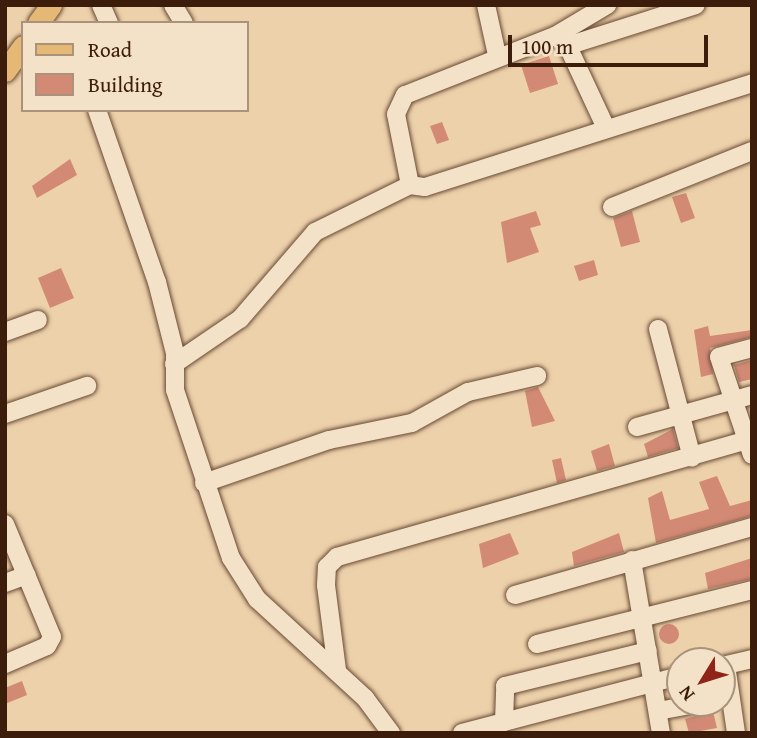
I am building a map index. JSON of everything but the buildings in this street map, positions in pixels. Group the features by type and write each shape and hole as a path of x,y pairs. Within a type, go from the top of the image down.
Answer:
{"main road":[{"path":"5,71 21,49"}],"street":[{"path":"101,5 108,21"},
{"path":"173,5 183,21"},
{"path":"486,5 497,55"},
{"path":"565,39 607,5"},
{"path":"410,185 412,169 396,122 400,101 497,55 696,5"},
{"path":"565,39 605,126"},
{"path":"174,364 240,319 315,232 410,185 425,187 605,126 752,83"},
{"path":"98,112 157,282 174,364 175,390 204,484 242,579 337,670 391,733"},
{"path":"611,207 752,151"},
{"path":"5,332 38,320"},
{"path":"658,329 692,458"},
{"path":"337,670 326,585 327,567 337,557 692,458 750,445 719,357 752,348"},
{"path":"204,484 329,440 412,423 468,392 537,376"},
{"path":"5,415 86,386"},
{"path":"637,427 752,395"},
{"path":"5,524 52,641 5,664"},
{"path":"514,595 752,527"},
{"path":"632,560 661,733"},
{"path":"5,583 27,575"},
{"path":"537,644 752,590"},
{"path":"504,722 500,695 512,683 648,650"},
{"path":"462,733 666,679"},
{"path":"658,711 666,710"}]}
